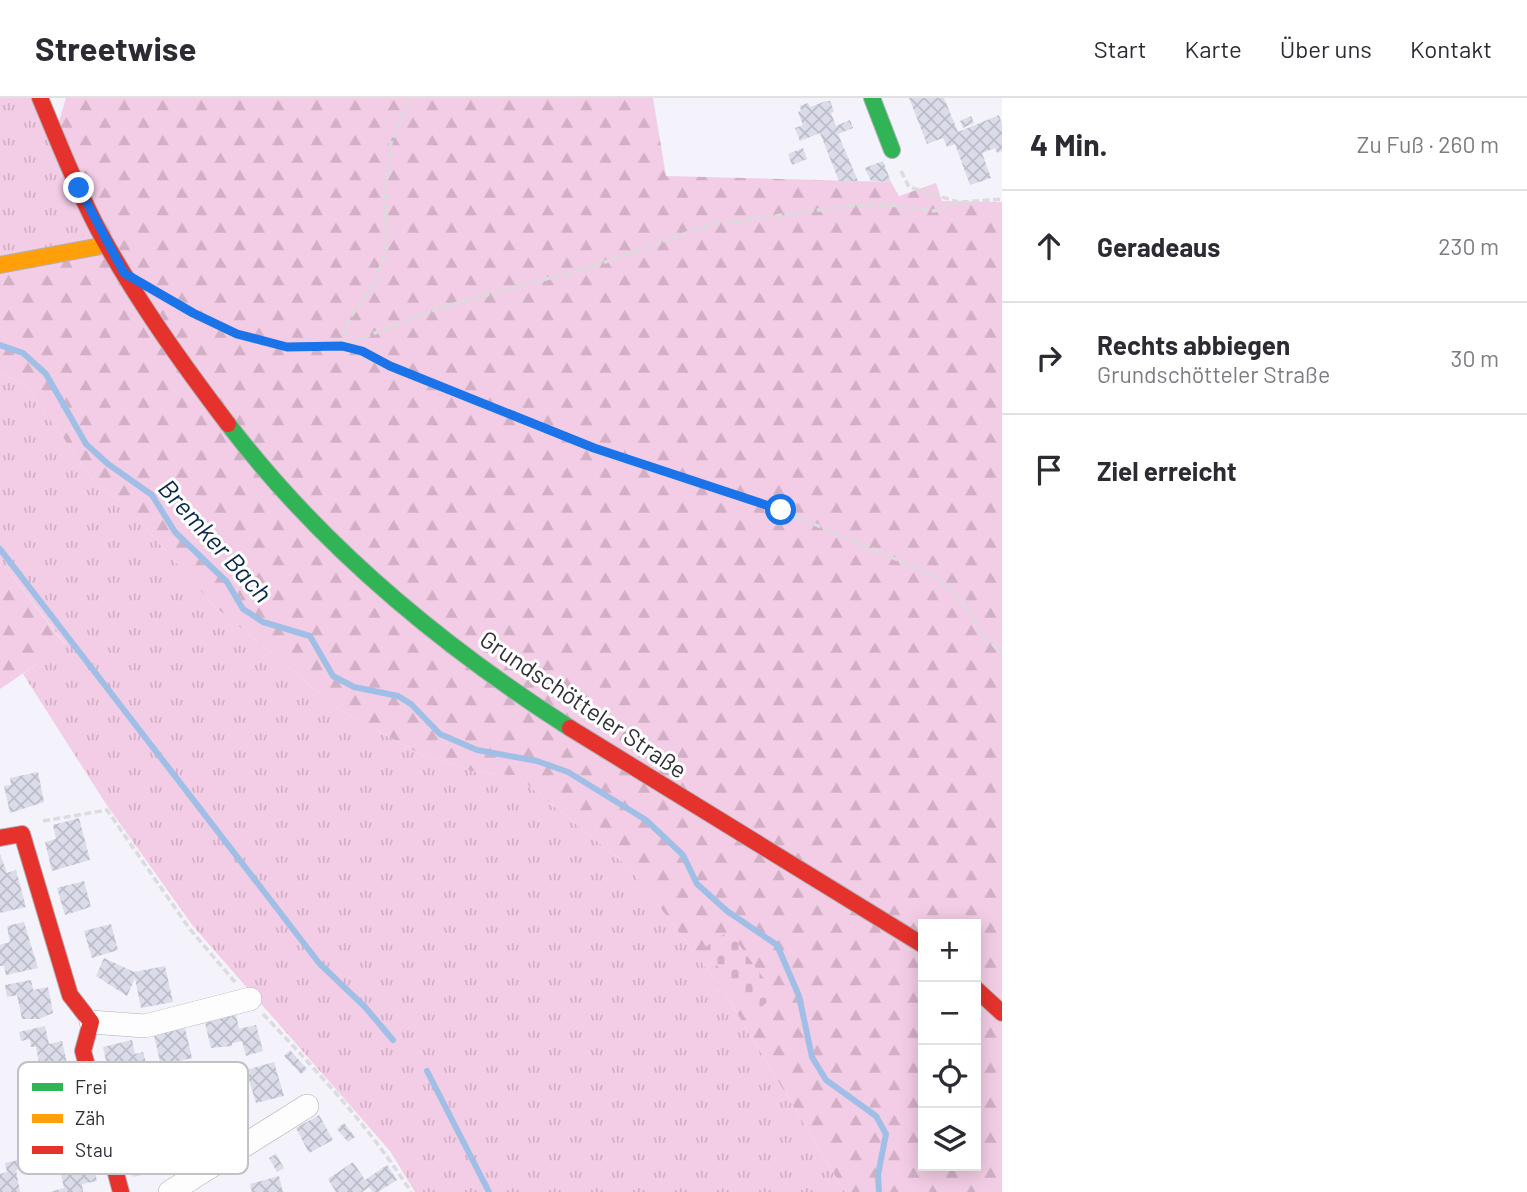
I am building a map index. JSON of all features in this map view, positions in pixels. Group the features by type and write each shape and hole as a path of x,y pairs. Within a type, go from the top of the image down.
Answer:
{"main road":[{"name":"Grundschötteler Straße","path":"40,98 106,244 168,346 265,470 375,582 500,682 654,781 814,874 918,941"},
{"path":"872,98 892,150"},
{"path":"0,265 106,244"},
{"path":"0,838 22,834 70,995 91,1022 83,1051 86,1062"},
{"path":"981,994 1002,1013"},
{"path":"116,1174 121,1192"}],"street":[{"path":"91,1022 145,1026 250,999"},
{"path":"248,1143 307,1106"},
{"path":"170,1192 199,1174"}],"path":[{"path":"342,346 349,319 376,282 387,245 385,199 391,143 409,98"},
{"path":"892,150 909,187 960,202"},
{"path":"342,346 439,308 594,266 709,225 847,206 891,205 934,211 960,202 1002,199"},
{"path":"170,300 237,334 287,347 342,346 362,351 390,366 594,448 781,510 935,576 961,601 988,639 1002,653"},
{"path":"22,834 30,824 107,810"}],"green space":[{"path":"0,98 40,98 106,245 0,265"},
{"path":"66,98 653,98 666,176 891,182 899,196 936,183 942,201 1002,202 1002,1192 845,1192 723,990 630,868 517,776 471,771 422,755 341,711 212,604 126,505 97,485 24,383 0,373 0,265 106,244 55,134"},
{"path":"0,373 24,383 97,485 126,505 212,604 341,711 422,755 471,771 517,776 630,868 723,990 845,1192 415,1192 390,1151 193,926 106,804 23,674 65,644 0,560"},
{"path":"0,560 65,645 0,689"},
{"path":"729,931 776,995 753,1014 704,948"}],"building":[{"path":"909,98 944,98 958,132 999,115 1002,124 1002,151 997,153 995,148 982,153 991,178 970,185 955,144 947,147 943,138 927,144"},
{"path":"830,101 834,111 831,113 836,126 850,120 853,128 838,134 858,181 839,181 820,133 800,141 795,128 803,125 798,112 801,111 800,106 808,103 810,107"},
{"path":"971,116 974,123 963,128 960,121"},
{"path":"803,148 807,159 792,165 788,154"},
{"path":"883,161 891,182 871,181 865,168"},
{"path":"38,772 44,802 10,813 4,786 11,785 10,778"},
{"path":"79,818 90,860 52,871 45,842 56,839 53,825"},
{"path":"0,854 7,873 16,870 26,907 0,913"},
{"path":"84,881 91,907 65,915 57,888"},
{"path":"24,922 38,968 6,975 4,966 0,966 0,945 10,942 7,926"},
{"path":"111,924 118,950 92,958 84,931"},
{"path":"104,958 134,972 165,966 173,1002 141,1008 135,978 127,996 96,976"},
{"path":"31,980 33,990 48,987 53,1013 39,1019 22,1019 17,995 7,997 5,985"},
{"path":"236,1015 239,1029 256,1025 263,1051 246,1056 242,1041 232,1043 232,1046 211,1048 205,1023"},
{"path":"45,1026 49,1044 62,1041 67,1062 39,1062 36,1047 31,1047 30,1039 21,1041 19,1032"},
{"path":"185,1028 192,1058 160,1062 154,1036"},
{"path":"132,1040 135,1054 143,1052 146,1062 106,1062 103,1047"},
{"path":"290,1050 307,1069 301,1074 284,1056"},
{"path":"274,1062 284,1096 256,1103 248,1069"},
{"path":"319,1115 333,1140 309,1153 296,1128"},
{"path":"344,1123 355,1137 348,1142 337,1129"},
{"path":"276,1154 284,1168 277,1172 269,1158"},
{"path":"18,1160 16,1170 20,1192 0,1192 0,1174 7,1172 5,1163"},
{"path":"353,1162 365,1180 387,1165 397,1180 378,1192 373,1192 369,1187 362,1192 336,1192 328,1179"},
{"path":"61,1174 95,1174 97,1181 82,1184 83,1192 50,1192 64,1188"},
{"path":"279,1176 283,1192 252,1192 250,1184"}],"waterway":[{"name":"Bremker Bach","path":"0,345 23,353 46,374 86,444 108,464 152,495 175,532 227,582 243,609 263,622 310,636 333,676 354,687 398,696 411,704 440,734 477,750 537,761 568,772 646,820 683,855 697,884 727,911 777,945 799,996 812,1057 826,1080 876,1116 886,1134 878,1175 879,1192"},
{"path":"0,549 319,963 365,1007 393,1040"},
{"path":"427,1071 489,1192"}],"traffic: fast":[{"path":"872,98 892,150"},
{"path":"228,424 264,469 303,511 386,591 476,663 570,728"}],"traffic: slow":[{"path":"0,265 106,245"}],"traffic: jam":[{"path":"40,98 83,198 113,256 160,330 228,424"},
{"path":"570,728 918,942"},
{"path":"0,838 22,834 70,995 91,1022 83,1051 86,1062"},
{"path":"981,994 1002,1013"},
{"path":"116,1174 121,1192"}],"route":[{"path":"79,188 106,244 124,273 193,313 237,334 287,347 342,346 362,351 390,366 594,448 781,510"}]}
